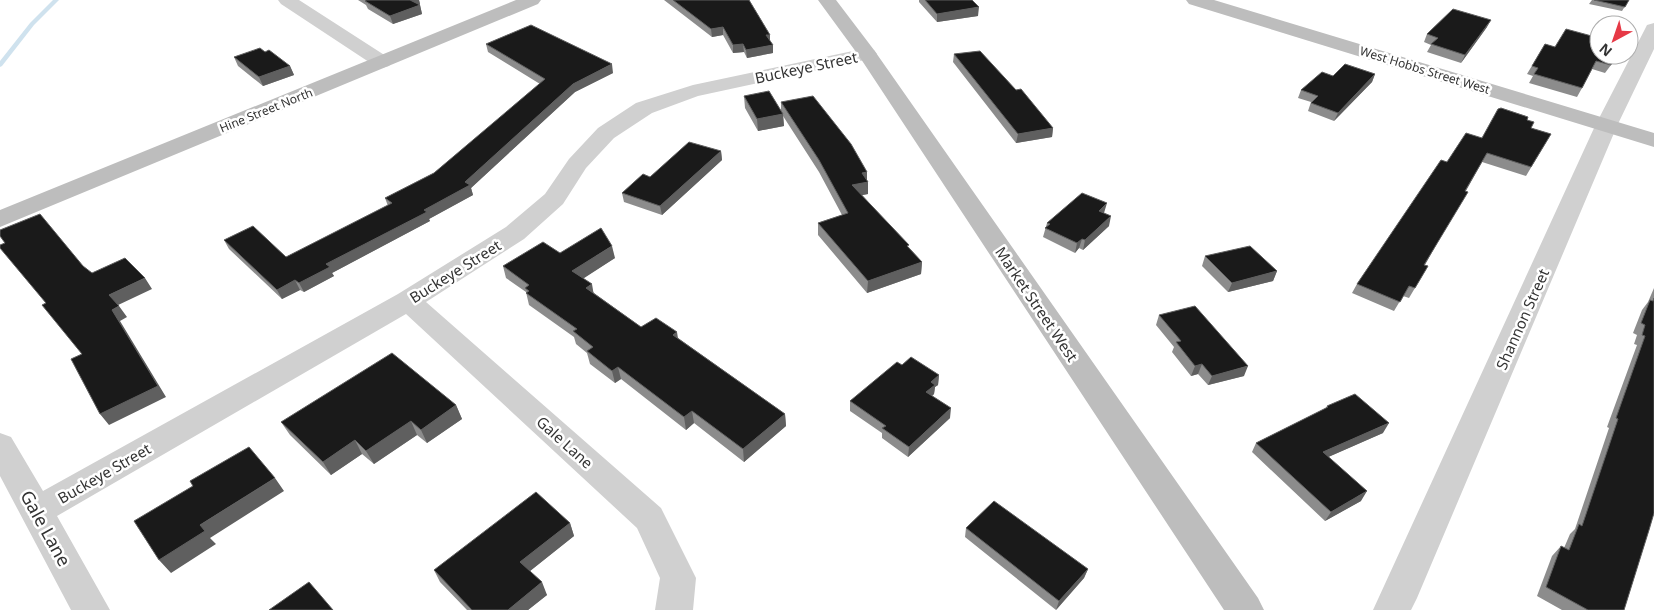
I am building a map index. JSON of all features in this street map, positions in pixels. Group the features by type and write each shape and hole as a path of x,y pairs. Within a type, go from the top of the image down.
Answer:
{"street":[{"path":"287,0 382,62"},
{"name":"Hine Street North","path":"0,219 532,0"},
{"name":"Market Street West","path":"827,0 867,54 1244,610"},
{"name":"West Hobbs Street West","path":"1195,0 1654,140"},
{"name":"Shannon Street","path":"1392,610 1606,126 1654,29"},
{"name":"Buckeye Street","path":"37,511 408,301 516,233 554,198 577,164 606,133 644,108 693,91 867,54"},
{"name":"Gale Lane","path":"408,301 649,518 678,578 674,610"},
{"name":"Gale Lane","path":"0,446 91,610"}],"building":[{"path":"366,0 410,0 420,5 390,16"},
{"path":"673,0 749,0 770,35 766,35 773,45 746,50 743,44 733,45 723,27 711,29"},
{"path":"925,0 972,0 979,7 937,14"},
{"path":"1594,0 1629,0 1625,7"},
{"path":"1453,9 1491,20 1465,55 1431,44 1438,38 1427,34"},
{"path":"531,25 612,64 573,84 465,182 470,185 424,210 427,212 326,264 330,267 299,283 295,280 277,290 224,240 253,226 286,257 392,203 385,198 434,173 545,79 486,44"},
{"path":"1566,29 1589,35 1589,65 1594,65 1582,88 1534,74 1538,68 1532,66 1545,44 1555,47"},
{"path":"260,48 265,52 269,50 290,66 259,77 234,57"},
{"path":"980,51 1016,90 1021,89 1053,128 1018,134 954,54"},
{"path":"1345,64 1375,74 1338,113 1311,103 1318,96 1301,90 1322,72 1333,76"},
{"path":"769,91 783,114 757,119 744,96"},
{"path":"813,96 851,144 867,172 862,173 868,182 852,185 909,245 907,246 922,262 868,281 818,223 848,213 819,160 781,102"},
{"path":"1501,108 1528,117 1527,120 1534,122 1531,128 1551,134 1531,167 1487,153 1465,191 1468,192 1424,265 1428,266 1415,288 1409,286 1400,302 1357,284 1441,160 1447,162 1466,133 1482,138 1498,109"},
{"path":"689,142 721,151 660,206 622,193 643,174 650,177"},
{"path":"1082,193 1107,203 1099,211 1111,216 1085,240 1082,239 1077,243 1045,228 1050,224 1047,223"},
{"path":"40,214 83,266 92,273 125,258 145,278 109,295 119,306 112,310 158,386 100,414 71,359 82,354 42,305 46,303 0,248 0,245 5,243 0,236 0,230"},
{"path":"601,228 612,246 572,271 592,284 586,288 641,327 656,318 677,332 673,335 785,414 743,449 692,411 684,417 618,367 612,371 587,351 593,347 573,331 577,329 526,293 529,291 525,288 529,285 503,266 543,242 560,253"},
{"path":"1250,246 1277,271 1232,283 1205,256"},
{"path":"1654,298 1654,513 1624,610 1588,610 1546,587 1561,546 1569,550 1579,524 1582,526 1618,419 1616,418 1645,336 1642,335 1645,325 1641,323 1650,300 1653,301"},
{"path":"1195,306 1248,366 1212,376 1202,364 1195,366 1176,342 1181,341 1159,315"},
{"path":"392,353 456,405 421,430 411,421 366,451 355,440 323,462 281,422"},
{"path":"911,357 939,375 931,382 935,385 926,392 951,408 909,447 882,428 886,426 850,401 897,362 902,365"},
{"path":"1355,394 1389,423 1323,452 1367,491 1331,512 1256,443 1327,406"},
{"path":"249,447 275,478 200,525 205,531 159,560 134,521 193,486 190,481"},
{"path":"536,492 570,523 520,562 542,582 508,610 472,610 434,570"},
{"path":"994,501 1088,569 1059,601 966,528"},
{"path":"309,582 333,610 269,610"}],"waterway":[{"path":"0,65 32,24 56,0"}]}
